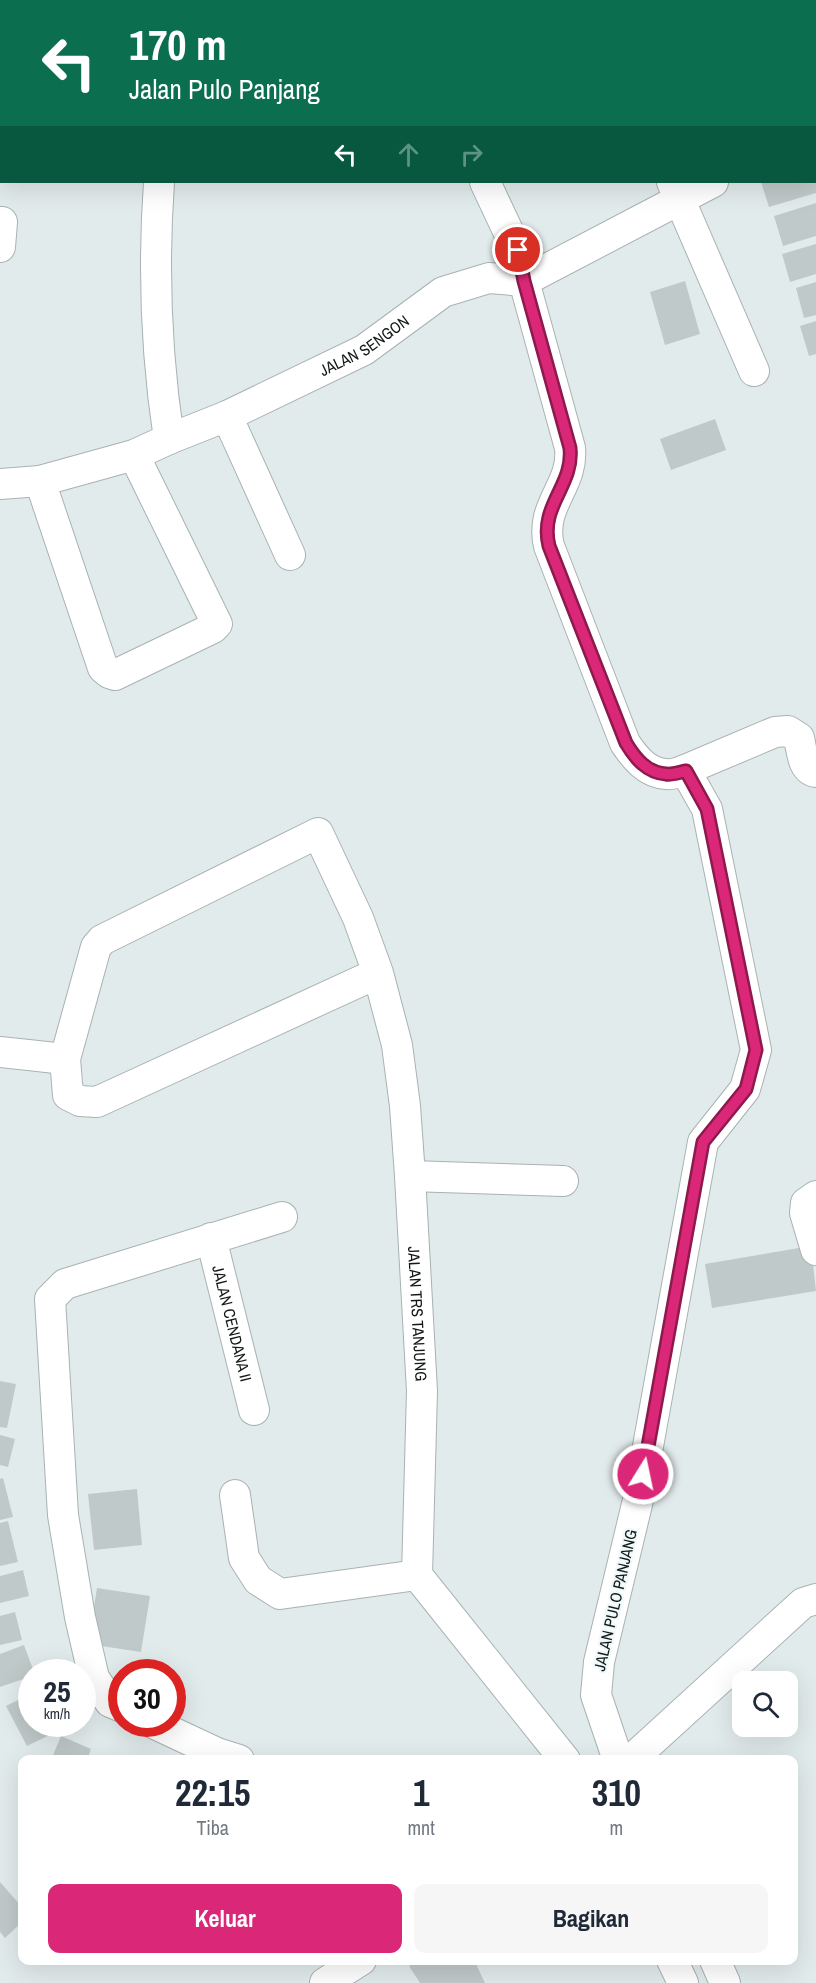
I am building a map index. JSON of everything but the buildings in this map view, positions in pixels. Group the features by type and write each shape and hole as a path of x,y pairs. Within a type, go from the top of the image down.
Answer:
{"street":[{"path":"159,183 155,288 164,410 169,438"},
{"path":"485,183 518,250 524,281 570,448 572,462 547,519 546,532 549,546 626,743 636,760 651,770 666,774 686,771 775,732 788,730 799,738 806,766 810,771 816,772"},
{"path":"524,281 676,190 708,183"},
{"path":"676,190 754,371"},
{"name":"JALAN SENGON","path":"0,484 40,481 134,455 169,438 227,416 364,350 443,292 489,278 524,281"},
{"path":"227,416 290,555"},
{"path":"40,481 103,668 115,675 217,624 134,455"},
{"name":"JALAN PULO PANJANG","path":"616,1755 596,1695 599,1662 639,1496 703,1142 746,1089 756,1050 707,809 686,771"},
{"name":"JALAN TRS TANJUNG","path":"65,1059 96,947 102,940 318,833 358,918 378,973 397,1045 405,1106 422,1390 417,1575"},
{"path":"0,1052 65,1059 69,1095 80,1101 97,1102 378,973"},
{"path":"410,1176 563,1181"},
{"path":"816,1196 806,1203 805,1213 816,1250"},
{"path":"108,1699 94,1678 80,1617 63,1515 50,1299 65,1284 282,1216"},
{"name":"JALAN CENDANA II","path":"211,1238 254,1410"},
{"path":"235,1495 244,1558 258,1580 280,1594 417,1575 561,1755"},
{"path":"636,1755 803,1603 816,1599"},
{"path":"183,1737 223,1755"},
{"path":"325,1983 353,1965"},
{"path":"674,1965 683,1983"},
{"path":"716,1965 725,1983"}],"route":[{"path":"518,250 524,281 572,462 547,519 546,532 549,546 626,743 636,760 651,770 666,774 686,771 707,809 756,1050 746,1089 703,1142 643,1474"}]}
